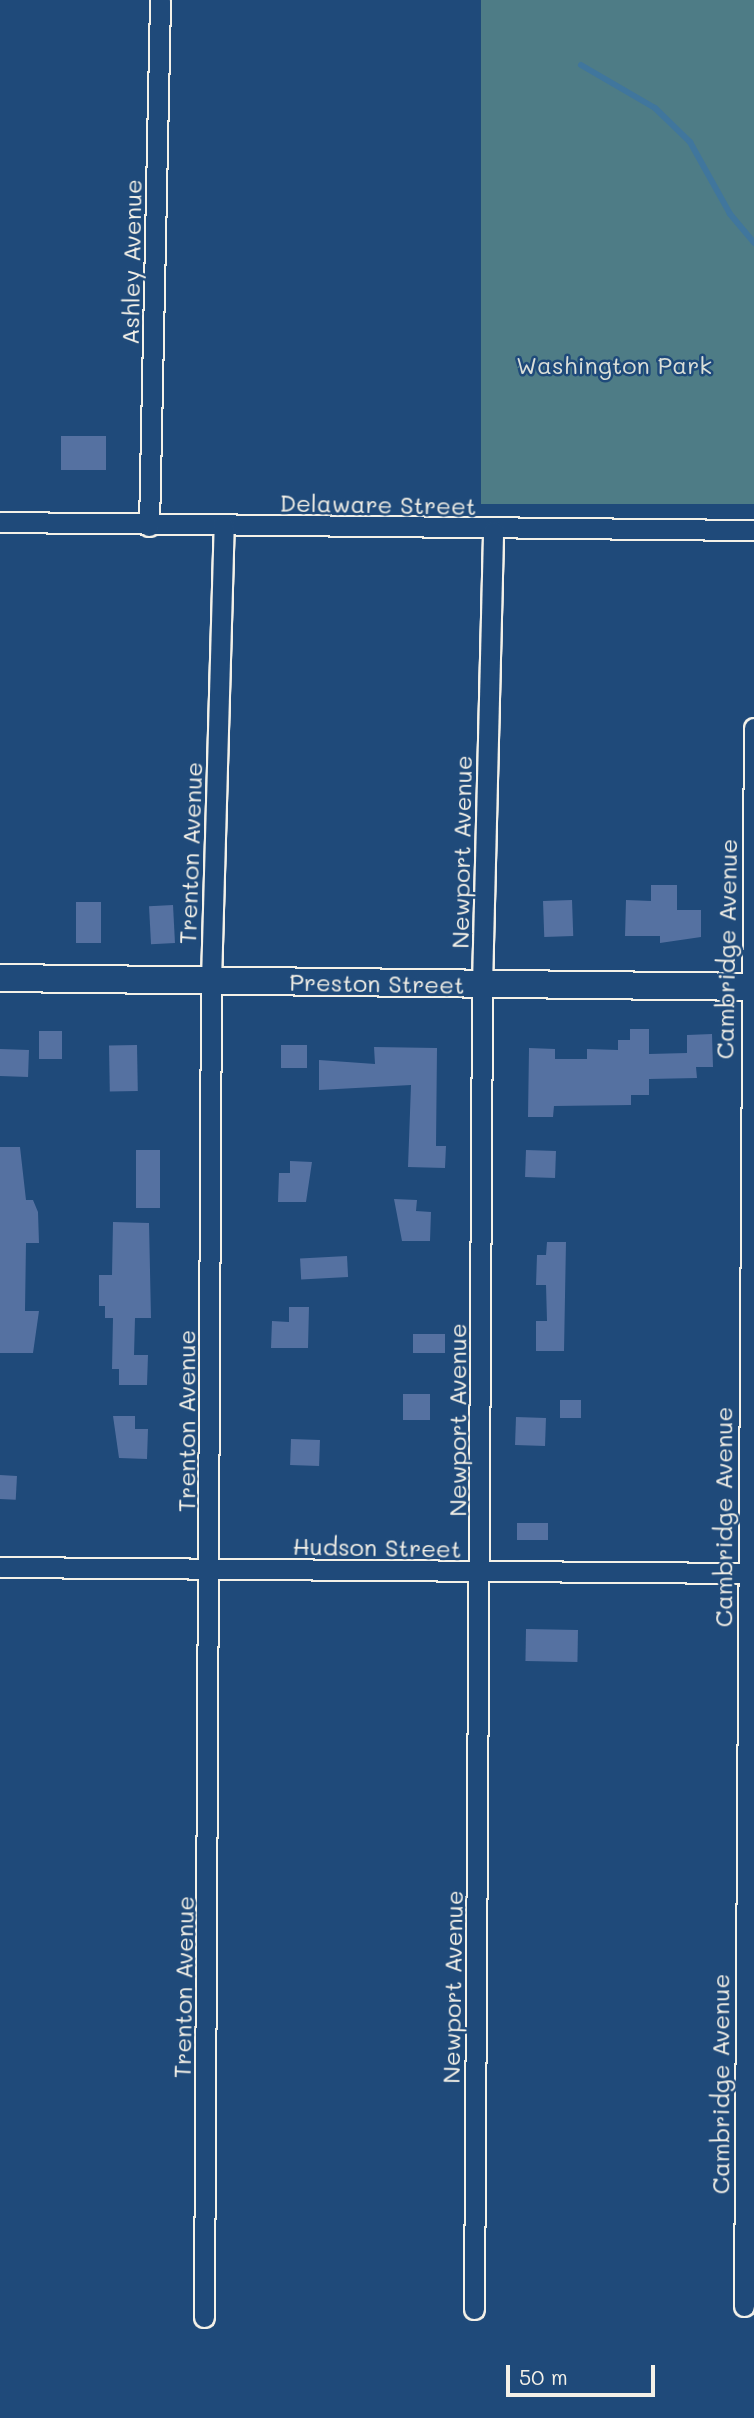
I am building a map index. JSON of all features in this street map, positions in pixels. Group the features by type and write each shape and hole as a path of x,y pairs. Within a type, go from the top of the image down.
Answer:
{"street":[{"name":"Ashley Avenue","path":"149,526 160,0"},
{"name":"Delaware Street","path":"0,522 493,531 754,530"},
{"name":"Trenton Avenue","path":"204,2316 211,1570 211,981 224,525"},
{"name":"Newport Avenue","path":"474,2309 481,1572 482,985 493,531"},
{"name":"Cambridge Avenue","path":"744,2306 751,1573 754,727"},
{"name":"Preston Street","path":"0,978 751,987"},
{"name":"Hudson Street","path":"0,1567 751,1573"}],"green space":[{"name":"Washington Park","path":"481,0 754,0 754,504 481,504"}],"building":[{"path":"61,436 106,436 106,470 61,470"},
{"path":"651,885 677,885 677,910 701,910 701,937 660,943 660,936 625,936 626,900 651,901"},
{"path":"572,900 573,936 544,937 543,901"},
{"path":"76,902 101,902 101,943 76,943"},
{"path":"173,905 175,943 151,944 149,906"},
{"path":"630,1029 649,1029 649,1054 687,1053 687,1035 712,1034 713,1067 696,1067 697,1078 649,1079 649,1095 631,1095 631,1105 554,1106 553,1117 528,1117 529,1048 555,1049 555,1059 587,1059 587,1049 618,1050 618,1040 630,1040"},
{"path":"39,1031 62,1031 62,1059 39,1059"},
{"path":"109,1045 137,1045 138,1091 110,1091"},
{"path":"281,1045 307,1045 307,1068 281,1068"},
{"path":"374,1047 437,1048 436,1146 446,1146 445,1168 408,1167 411,1085 319,1090 319,1060 375,1064"},
{"path":"0,1049 29,1050 28,1077 0,1076"},
{"path":"0,1147 20,1147 26,1200 33,1200 38,1212 39,1243 26,1243 25,1311 39,1311 33,1353 0,1353"},
{"path":"136,1150 160,1150 160,1208 136,1208"},
{"path":"526,1150 556,1151 555,1178 525,1177"},
{"path":"290,1161 312,1162 306,1202 278,1202 279,1173 290,1173"},
{"path":"394,1199 417,1200 416,1211 431,1212 430,1241 402,1241"},
{"path":"113,1222 149,1223 151,1318 135,1318 134,1355 148,1355 147,1385 119,1385 119,1369 112,1369 113,1318 105,1318 105,1306 99,1306 99,1275 112,1275"},
{"path":"547,1242 566,1242 564,1351 536,1351 536,1321 547,1321 546,1285 536,1285 537,1255 546,1255"},
{"path":"347,1256 348,1277 301,1279 300,1258"},
{"path":"289,1307 309,1307 308,1348 271,1348 272,1321 289,1322"},
{"path":"413,1334 445,1334 445,1353 413,1353"},
{"path":"403,1394 430,1394 430,1420 403,1420"},
{"path":"560,1400 581,1400 581,1418 560,1418"},
{"path":"113,1416 135,1416 135,1429 148,1429 147,1459 119,1458"},
{"path":"516,1417 546,1418 545,1446 515,1445"},
{"path":"291,1439 320,1440 319,1466 290,1465"},
{"path":"0,1475 17,1476 16,1500 0,1499"},
{"path":"517,1523 548,1523 548,1540 517,1540"},
{"path":"526,1629 578,1630 577,1662 525,1661"}],"waterway":[{"path":"581,65 655,108 690,142 730,214 754,243"}]}
